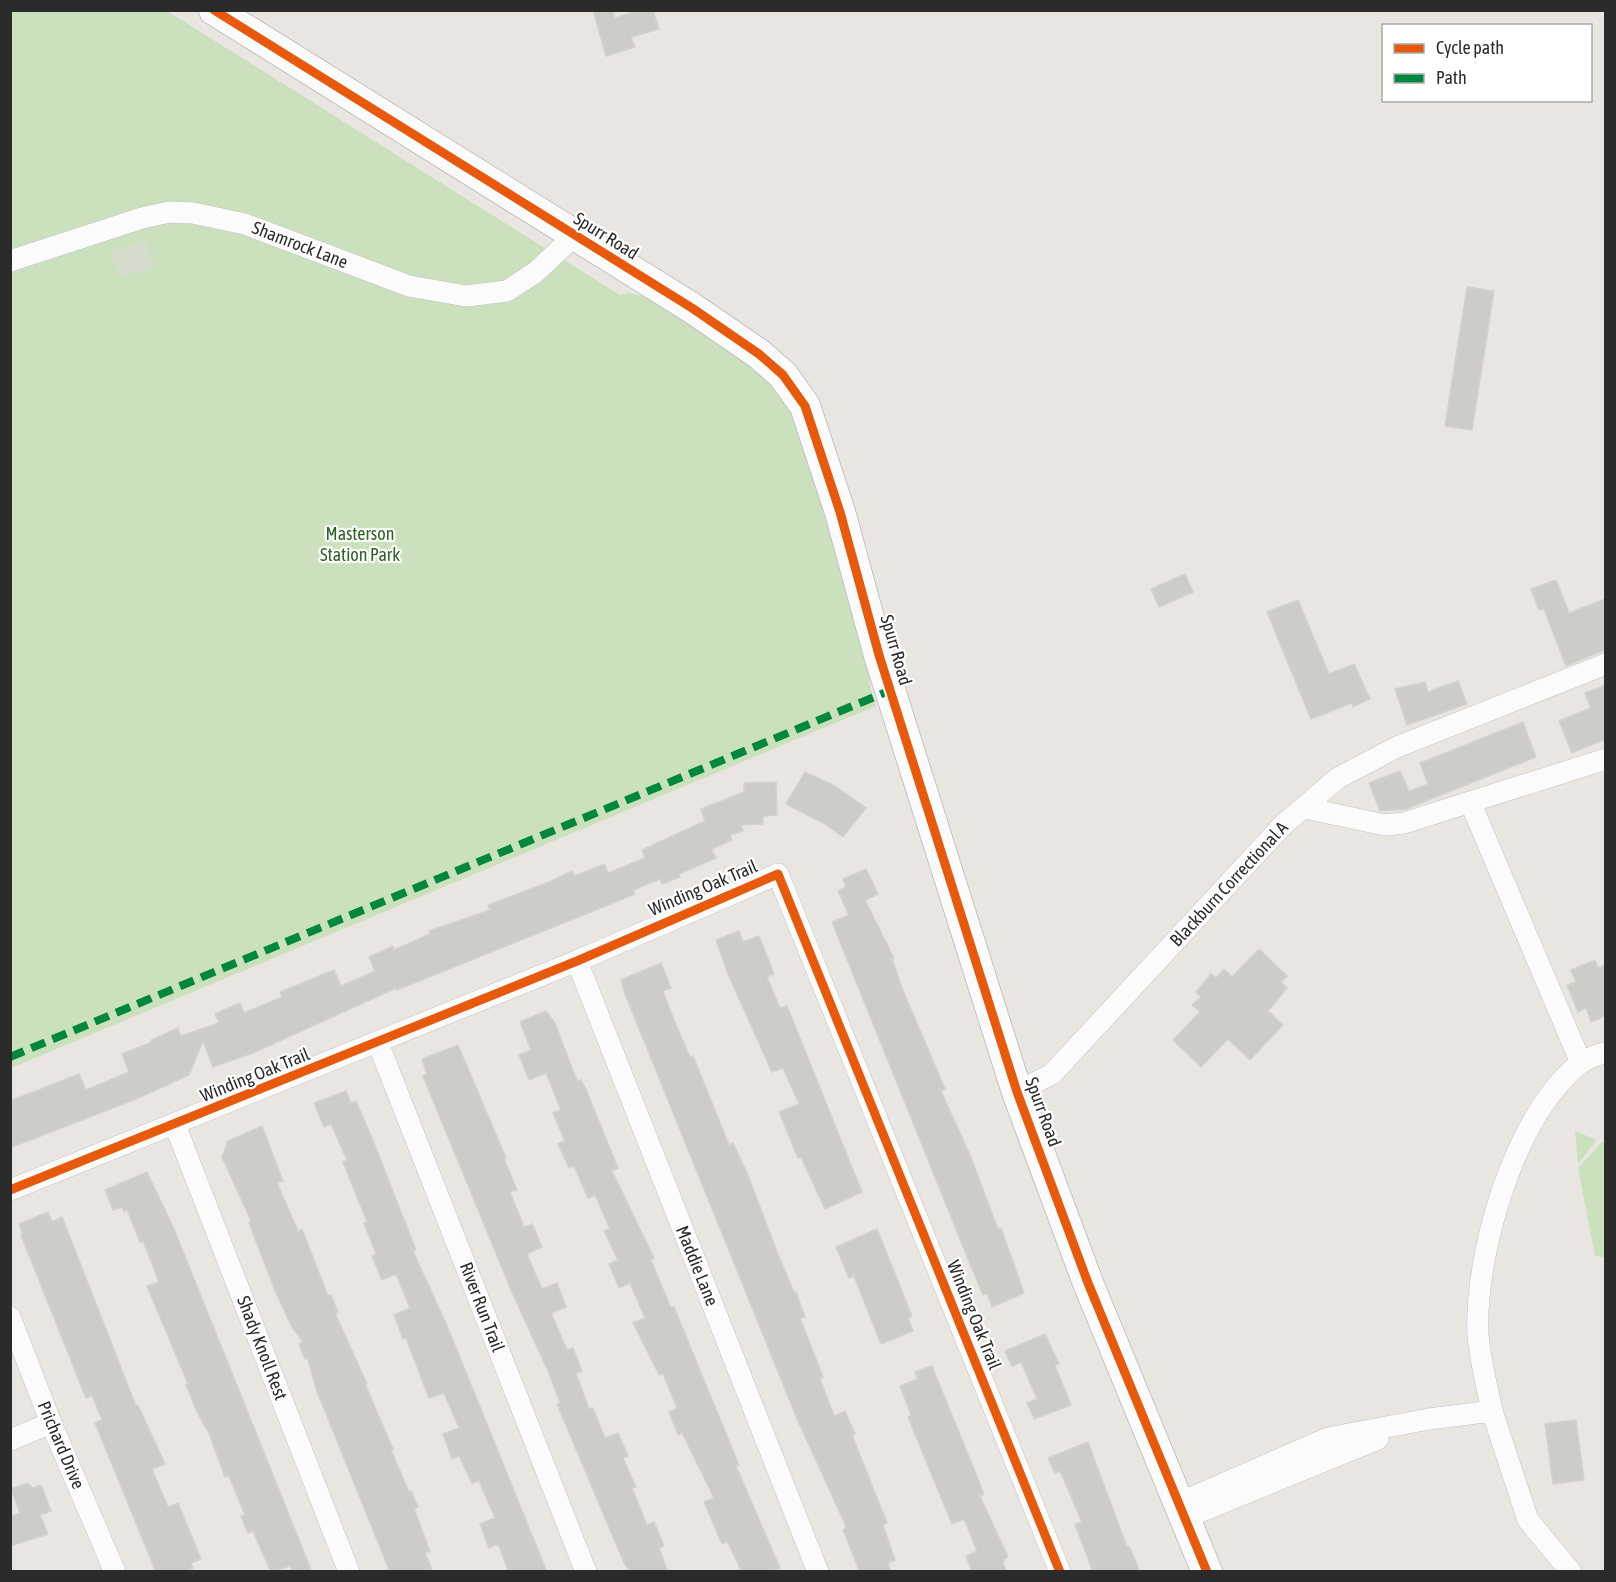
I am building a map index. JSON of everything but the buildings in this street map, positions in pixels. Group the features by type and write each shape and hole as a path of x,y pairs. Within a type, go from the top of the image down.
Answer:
{"street":[{"name":"Spurr Road","path":"214,10 692,308 759,354 783,375 805,406 840,512 879,655 1017,1092 1088,1283 1207,1572"},
{"name":"Shamrock Lane","path":"10,261 142,218 169,212 193,213 245,224 409,286 466,296 507,291 536,272 574,236"},
{"name":"Blackburn Correctional A","path":"1017,1092 1052,1074 1283,825 1338,778 1397,747 1605,664"},
{"path":"1305,808 1385,825 1404,823 1471,804 1605,759"},
{"path":"1471,804 1581,1063"},
{"name":"Winding Oak Trail","path":"10,1190 378,1043 577,961 778,874 1060,1572"},
{"name":"Maddie Lane","path":"577,961 818,1572"},
{"name":"River Run Trail","path":"378,1043 586,1572"},
{"path":"1571,1572 1528,1520 1492,1411 1478,1336 1479,1293 1486,1246 1511,1167 1525,1139 1553,1094 1581,1063 1605,1052"},
{"name":"Shady Knoll Rest","path":"175,1125 349,1572"},
{"name":"Prichard Drive","path":"10,1317 51,1423 115,1572"},
{"path":"1182,1510 1329,1438 1429,1419 1492,1411"},
{"path":"10,1440 51,1423"}],"green space":[{"name":"Masterson Station Park","path":"11,11 167,11 620,295 628,293 645,296 764,373 783,398 800,431 871,678 869,682 876,706 11,1068"},
{"path":"146,240 154,268 119,277 111,251"},
{"path":"1575,1131 1597,1140 1578,1164"},
{"path":"1602,1142 1606,1143 1605,1257 1595,1256 1578,1168"}],"marked path":[{"path":"10,1057 891,690"}],"cycle path":[{"path":"214,10 692,308 759,354 783,375 805,406 840,512 879,655 1017,1092 1088,1283 1207,1572"},
{"path":"10,1190 577,961 778,874 1060,1572"}]}
